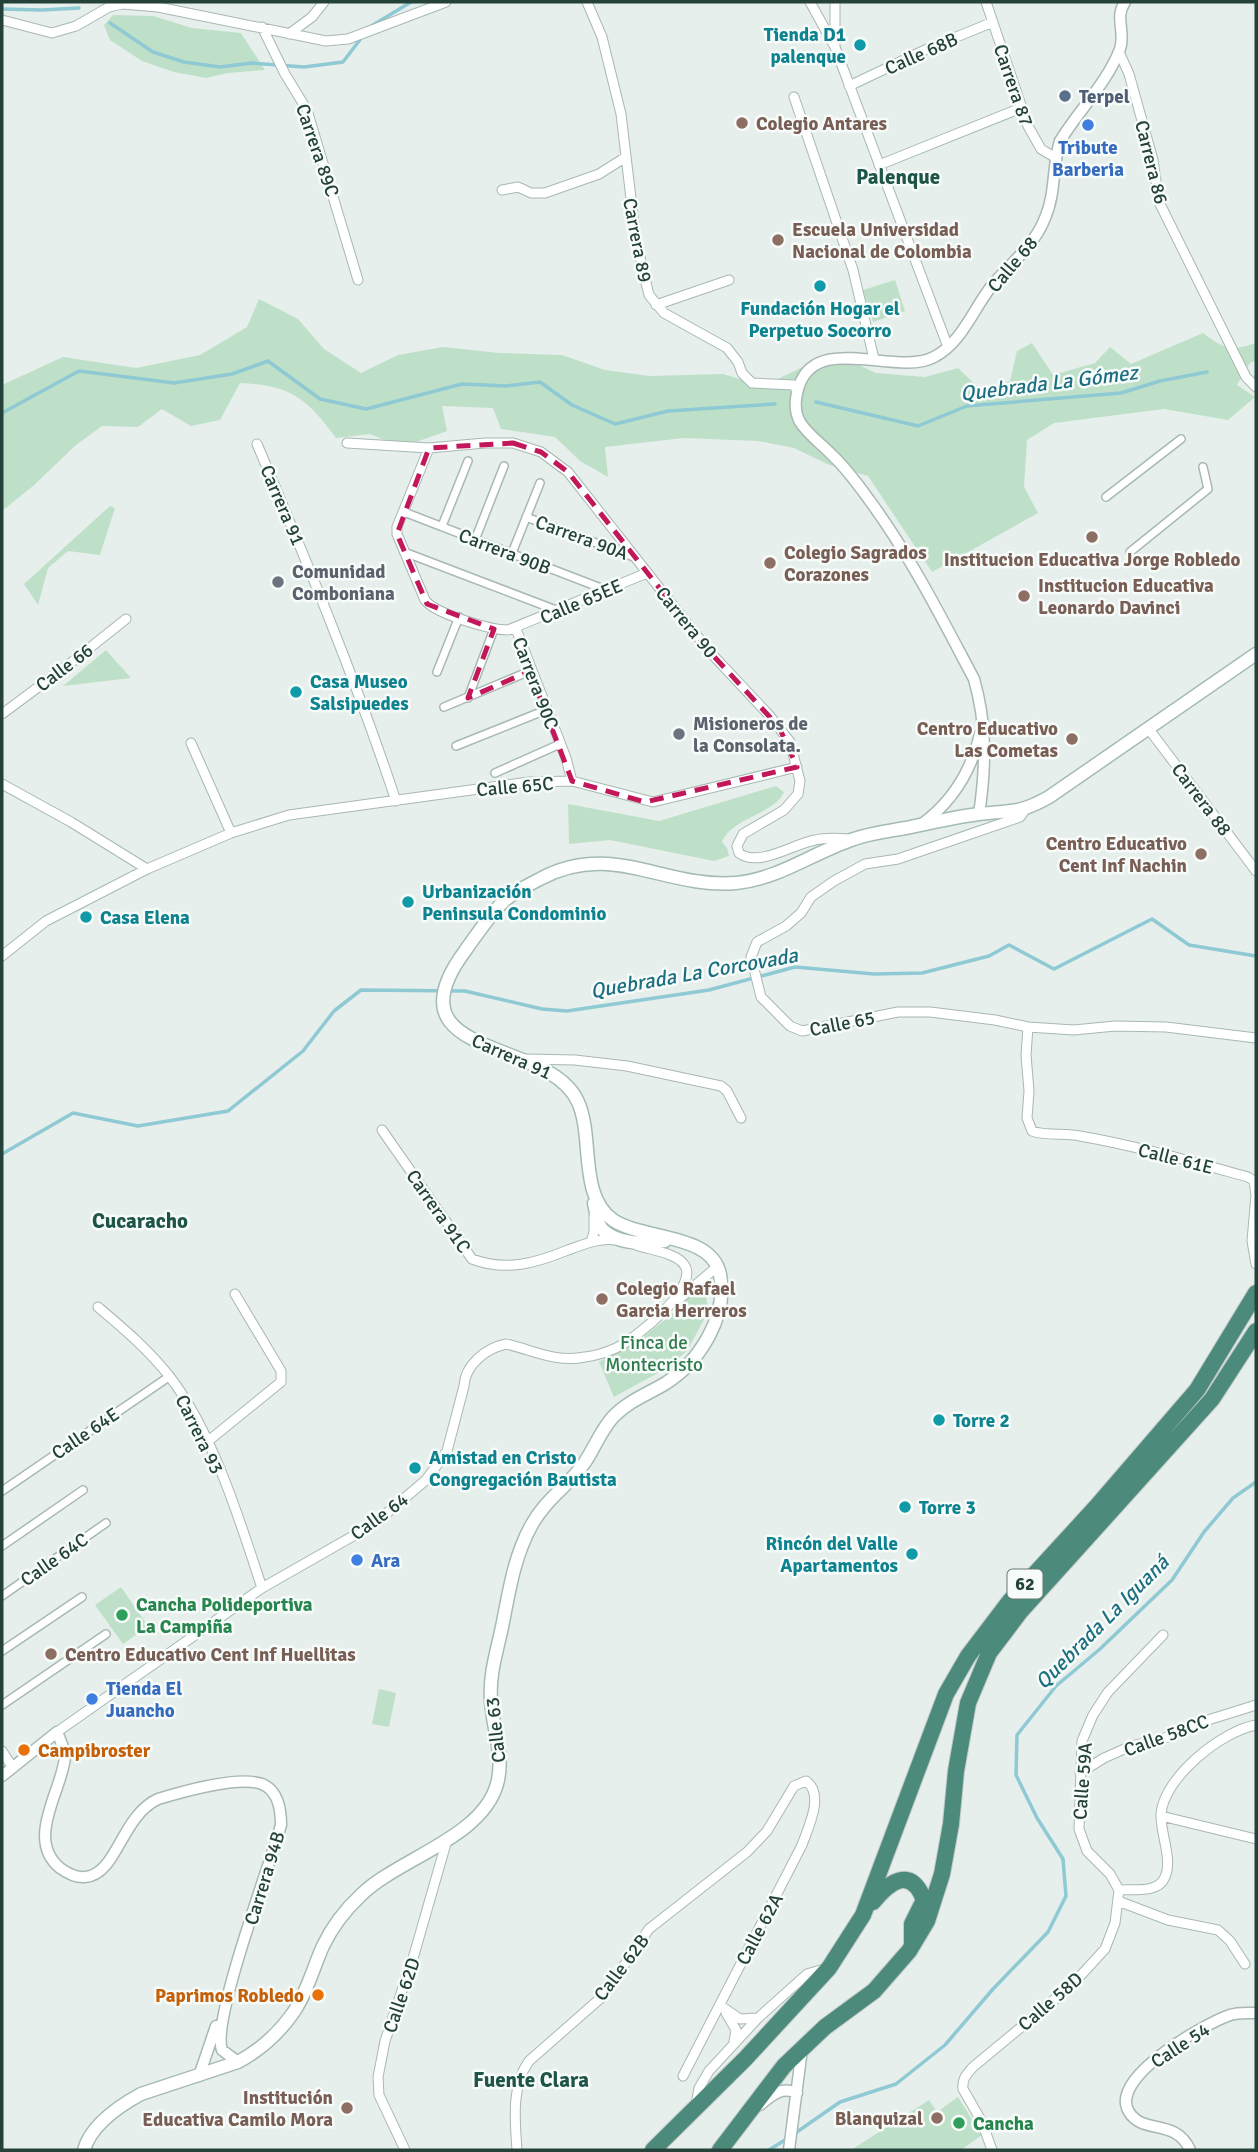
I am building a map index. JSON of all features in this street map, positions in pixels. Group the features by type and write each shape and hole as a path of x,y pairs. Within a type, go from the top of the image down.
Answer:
{"highway":[{"name":"62","path":"653,2150 745,2059 829,1968 863,1915 946,1694 968,1656 1009,1602 1097,1506 1197,1390 1256,1293"},
{"name":"62","path":"720,2150 766,2087 803,2047 874,1991 912,1947 927,1921 942,1874 968,1703 989,1653 1020,1612 1212,1399 1256,1331"},
{"path":"863,1915 893,1881 902,1879 912,1882 920,1889 924,1900 912,1924 912,1947"},
{"path":"662,2150 675,2129"}],"main road":[{"name":"Calle 65","path":"447,976 506,900 550,873 594,862 611,862 695,880 742,882 774,875 852,839 979,814 1025,810 1049,797 1256,654"},
{"name":"Carrera 91","path":"447,976 443,993 449,1018 461,1032 477,1043 552,1072 562,1080 578,1102 586,1130 589,1174 606,1215 622,1225 701,1249 712,1256 718,1266"},
{"path":"592,1185 601,1229 626,1242 673,1240"},
{"name":"Calle 63","path":"84,2150 90,2135 130,2100 239,2062 272,2038 293,2013 325,1942 348,1908 382,1878 448,1839 483,1810 497,1784 500,1765 492,1720 492,1676 511,1581 527,1532 544,1506 583,1466 601,1433 617,1413 671,1380 695,1358 714,1322 719,1304 721,1277 718,1266"}],"street":[{"path":"289,34 312,17 324,2"},
{"path":"2,20 52,33 76,26 109,7 122,4 158,7 326,41 348,39 446,2"},
{"name":"Carrera 89","path":"587,2 602,37 621,114 636,241 649,295 664,313 727,348 738,362 742,373 752,383 794,385 797,392"},
{"path":"810,2 835,47 948,347"},
{"path":"835,2 835,47"},
{"name":"Carrera 87","path":"986,2 1021,108 1037,143 1048,155 1056,158"},
{"name":"Carrera 86","path":"1121,5 1122,40 1119,52 1129,74 1153,160 1159,202 1246,377 1256,387"},
{"name":"Calle 68B","path":"849,86 927,49 993,22"},
{"name":"Carrera 89C","path":"262,27 285,74 307,110 358,280"},
{"name":"Calle 68","path":"797,392 802,378 813,366 838,359 874,359 908,364 934,357 959,336 991,287 1018,259 1040,230 1054,187 1060,141 1119,52"},
{"path":"794,97 853,270 874,359"},
{"path":"879,165 1021,108"},
{"path":"502,190 518,187 531,193 545,193 599,174 626,157"},
{"path":"656,305 729,281"},
{"path":"797,392 797,414 803,427 836,458 904,551 974,680 983,718 984,782 979,814"},
{"path":"1106,497 1181,439"},
{"name":"Carrera 90","path":"347,443 429,448 506,442 541,452 573,477 709,651 790,742 800,785 794,799 783,810 743,834 737,846 739,853 746,858 757,859 812,840 852,839"},
{"name":"Carrera 91","path":"257,444 311,571 396,801"},
{"path":"404,512 429,448"},
{"path":"442,526 468,461"},
{"path":"475,540 504,466"},
{"path":"1130,552 1208,489 1203,467"},
{"path":"512,553 540,484"},
{"name":"Carrera 90B","path":"404,512 607,590"},
{"name":"Carrera 90C","path":"404,512 397,530 427,604 494,629 516,629 530,671 561,744 572,781"},
{"name":"Carrera 90A","path":"526,517 637,558"},
{"path":"404,552 556,610"},
{"name":"Calle 65EE","path":"516,629 647,573"},
{"path":"437,672 459,617"},
{"name":"Calle 66","path":"2,714 126,618"},
{"path":"468,698 494,629"},
{"path":"444,707 530,671"},
{"path":"456,746 546,710"},
{"path":"919,825 950,799 962,783 976,752 983,718"},
{"name":"Carrera 88","path":"1148,728 1256,872"},
{"path":"191,743 231,833"},
{"path":"495,773 561,744"},
{"name":"Calle 65C","path":"2,956 46,922 147,869 231,833 289,815 510,783 572,781 653,802 797,768"},
{"path":"2,784 71,822 147,869"},
{"name":"Calle 65","path":"1025,810 1020,817 898,859 865,864 811,897 801,913 786,926 757,942 751,952 758,991 766,1005 790,1026 802,1031 898,1012 913,1012 969,1017 1028,1027 1074,1030 1115,1026 1166,1027 1256,1038"},
{"name":"Calle 61E","path":"1028,1027 1027,1118 1032,1131 1039,1134 1079,1136 1127,1146 1248,1177 1254,1181 1256,1195 1254,1243"},
{"path":"523,1059 575,1060 627,1066 721,1086 727,1091 741,1118"},
{"name":"Carrera 91C","path":"382,1130 472,1259 495,1266 511,1266 540,1261 591,1242"},
{"path":"595,1206 591,1242 612,1239 626,1242"},
{"name":"Calle 64","path":"2,1776 57,1732 262,1588 374,1524 426,1480 447,1451 465,1375 470,1365 483,1355 506,1344 551,1358 584,1358 615,1348 637,1335 663,1312 685,1284 687,1275 686,1268 677,1258 626,1242"},
{"path":"1254,1243 1256,1264"},
{"path":"663,1312 718,1266"},
{"path":"207,1442 281,1382 281,1371 235,1294"},
{"name":"Carrera 93","path":"98,1307 138,1341 170,1377 198,1420 241,1525 262,1588"},
{"name":"Calle 64E","path":"2,1491 170,1377"},
{"path":"2,1546 83,1490"},
{"name":"Calle 64C","path":"2,1595 106,1523"},
{"path":"2,1651 82,1597"},
{"path":"2,1705 106,1634"},
{"name":"Calle 59A","path":"1119,1890 1110,1874 1099,1866 1087,1851 1079,1829 1082,1741 1093,1715 1108,1692 1163,1635"},
{"name":"Calle 58CC","path":"1080,1773 1131,1746 1163,1739 1208,1720 1256,1705"},
{"path":"1245,1964 1230,1941 1218,1930 1168,1920 1118,1900 1119,1890 1153,1888 1164,1879 1167,1868 1161,1816 1169,1790 1179,1777 1204,1753 1243,1727 1256,1725"},
{"name":"Carrera 94B","path":"57,1732 65,1758 50,1809 45,1839 55,1862 78,1877 94,1875 105,1868 136,1815 146,1805 158,1799 240,1781 266,1786 273,1794 281,1809 281,1825 225,2004 220,2035 220,2046 227,2055 239,2062"},
{"path":"2,1751 13,1768"},
{"name":"Calle 62A","path":"683,2076 802,1844 812,1818 815,1793 811,1784 806,1781"},
{"name":"Calle 62B","path":"517,2150 514,2115 520,2073 529,2061 603,1996 649,1929 747,1852 767,1831 794,1786 806,1781"},
{"path":"1161,1816 1256,1839"},
{"name":"Calle 62D","path":"405,2150 379,2095 378,2077 385,2041 448,1839"},
{"name":"Calle 58D","path":"992,2150 982,2122 963,2089 964,2077 1072,1985 1105,1949 1115,1923 1118,1900"},
{"path":"695,2107 699,2088 704,2080 758,2018 807,1974 829,1968"},
{"path":"200,2076 225,2004"},
{"path":"721,2006 740,2019 758,2018"},
{"path":"721,2006 736,2030 734,2043"},
{"name":"Calle 54","path":"1189,2150 1183,2138 1176,2132 1142,2123 1131,2116 1125,2103 1128,2090 1137,2076 1160,2056 1221,2019 1238,2012 1256,2013"},
{"path":"789,2150 803,2047"},
{"path":"734,2130 769,2097 789,2089 797,2093"}],"highlighted area":[{"path":"513,443 541,452 568,472 709,651 779,727 797,767 645,802 572,781 530,671 468,698 494,629 427,604 397,534 429,448"}],"green space":[{"path":"113,15 153,16 192,28 241,33 265,70 206,78 174,72 142,61 110,40 104,25"},
{"path":"895,280 905,311 873,322 863,290"},
{"path":"259,299 298,319 324,349 361,373 398,355 443,347 499,353 562,355 605,370 650,376 723,374 763,386 832,353 876,373 925,377 958,368 982,391 1010,381 1017,351 1032,343 1053,375 1095,363 1110,347 1131,364 1203,333 1227,347 1256,343 1256,360 1250,363 1237,385 1255,397 1228,420 1164,409 1054,423 1027,440 1024,487 1038,513 932,572 868,476 827,464 794,448 758,441 684,438 605,447 608,477 580,461 555,437 501,429 493,408 442,406 447,431 402,447 370,434 336,438 316,413 296,396 257,384 240,383 220,420 191,426 162,409 138,427 102,426 76,445 2,511 2,385 63,357 136,368 200,355 247,327"},
{"path":"110,506 115,508 100,555 68,551 48,568 38,605 24,584"},
{"path":"106,650 131,678 63,686"},
{"path":"776,786 784,792 779,799 772,806 734,827 722,842 729,856 714,861 610,840 569,844 568,804 659,821"},
{"name":"Finca de Montecristo","path":"705,1282 708,1312 687,1351 665,1369 614,1397 599,1362 638,1341 670,1316"},
{"name":"Cancha Polideportiva La Campiña","path":"121,1587 148,1626 123,1644 95,1605"},
{"path":"379,1689 396,1693 389,1727 372,1724"},
{"name":"Blanquizal","path":"958,2097 982,2135 961,2150 851,2150 929,2100 937,2112"}],"waterway":[{"path":"368,28 411,2"},
{"path":"2,9 79,8"},
{"path":"110,23 153,52 184,62 220,67 252,63 304,67 343,62 362,37"},
{"name":"Quebrada La Gómez","path":"2,413 79,371 174,383 232,374 268,361 320,399 366,409 462,384 506,386 540,382 572,405 615,424 668,411 775,404"},
{"name":"Quebrada La Gómez","path":"816,402 918,426 967,406 1121,393 1160,381 1207,372"},
{"name":"Quebrada La Corcovada","path":"2,1154 73,1113 138,1126 228,1111 303,1051 334,1011 361,990 465,991 542,1009 567,1011 709,990 795,967 874,974 922,973 989,956 1009,945 1054,969 1152,919 1189,945 1256,956"},
{"name":"Quebrada La Iguaná","path":"794,2134 840,2102 896,2084 945,2045 993,1989 1048,1932 1066,1896 1063,1859 1037,1818 1016,1775 1017,1735 1056,1686 1100,1649 1172,1580 1204,1532 1233,1498 1256,1482"},
{"name":"Quebrada La Iguaná","path":"769,2150 788,2138"}],"place":[{"name":"Tienda D1 palenque","path":"860,45"},
{"name":"Terpel","path":"1065,96"},
{"name":"Colegio Antares","path":"742,123"},
{"name":"Tribute Barberia","path":"1088,125"},
{"name":"Escuela Universidad Nacional de Colombia","path":"778,240"},
{"name":"Fundación Hogar el Perpetuo Socorro","path":"820,286"},
{"name":"Institucion Educativa Jorge Robledo","path":"1092,537"},
{"name":"Colegio Sagrados Corazones","path":"770,563"},
{"name":"Comunidad Comboniana","path":"278,582"},
{"name":"Institucion Educativa Leonardo Davinci","path":"1024,596"},
{"name":"Casa Museo Salsipuedes","path":"296,692"},
{"name":"Misioneros de la Consolata.","path":"679,734"},
{"name":"Centro Educativo Las Cometas","path":"1072,739"},
{"name":"Centro Educativo Cent Inf Nachin","path":"1201,854"},
{"name":"Urbanización Peninsula Condominio","path":"408,902"},
{"name":"Casa Elena","path":"86,917"},
{"name":"Colegio Rafael Garcia Herreros","path":"602,1299"},
{"name":"Torre 2","path":"939,1420"},
{"name":"Amistad en Cristo Congregación Bautista","path":"415,1468"},
{"name":"Torre 3","path":"905,1507"},
{"name":"Rincón del Valle Apartamentos","path":"912,1554"},
{"name":"Ara","path":"357,1560"},
{"name":"Cancha Polideportiva La Campiña","path":"122,1615"},
{"name":"Centro Educativo Cent Inf Huellitas","path":"51,1654"},
{"name":"Tienda El Juancho","path":"92,1699"},
{"name":"Campibroster","path":"24,1750"},
{"name":"Paprimos Robledo","path":"318,1995"},
{"name":"Institución Educativa Camilo Mora","path":"347,2108"},
{"name":"Blanquizal","path":"937,2118"},
{"name":"Cancha","path":"959,2123"}],"district":[{"name":"Palenque","path":"898,177"},
{"name":"Cucaracho","path":"140,1221"},
{"name":"Fuente Clara","path":"531,2080"}]}
